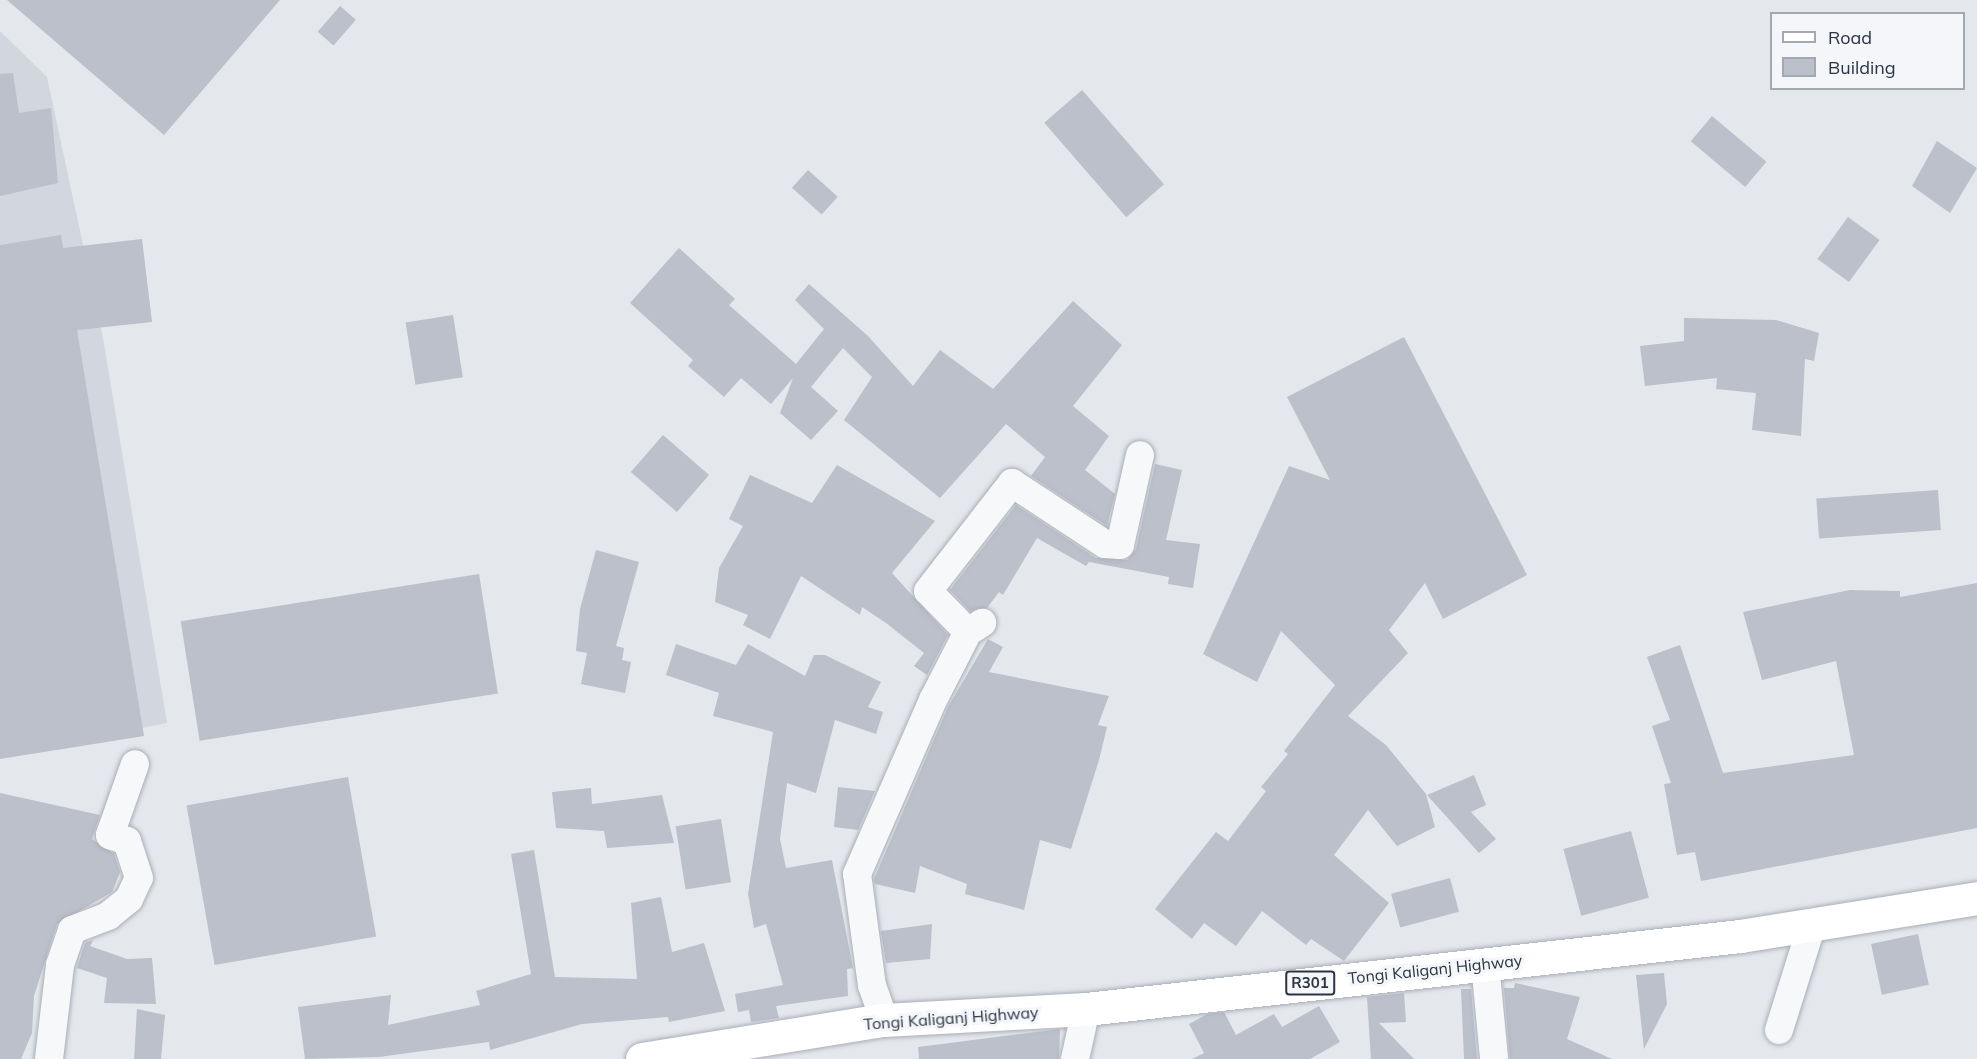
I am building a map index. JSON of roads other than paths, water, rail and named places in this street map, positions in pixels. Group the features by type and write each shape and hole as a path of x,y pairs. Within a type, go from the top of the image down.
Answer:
{"main road":[{"name":"Tongi Kaliganj Highway","path":"642,1059 884,1020 1086,1009 1812,925 1977,898"}],"street":[{"path":"884,1020 872,986 857,874 975,628 928,591 1012,483 1105,544 1120,545 1140,454"},
{"path":"49,1059 60,965 72,930 108,916 129,899 139,878 127,841 110,835 135,764"},
{"path":"1779,1030 1812,925"},
{"path":"1485,963 1494,1059"},
{"path":"1075,1059 1086,1009"}]}
